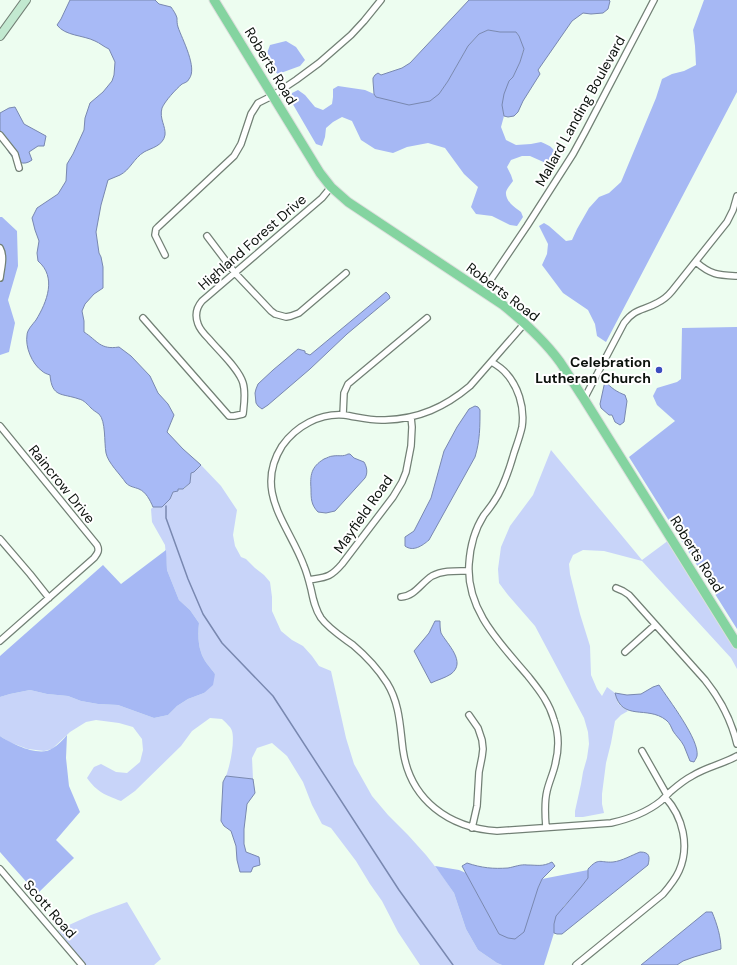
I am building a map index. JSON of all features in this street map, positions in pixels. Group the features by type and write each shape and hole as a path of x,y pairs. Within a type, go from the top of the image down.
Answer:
{"main road":[{"path":"0,36 26,0"},
{"name":"Roberts Road","path":"214,0 320,173 332,187 348,202 503,305 525,323 549,348 584,399 737,644"}],"street":[{"path":"165,255 155,235 156,229 234,156 241,144 253,108 258,103 272,96 313,68 335,50 364,21 381,0"},
{"name":"Mallard Landing Boulevard","path":"483,291 569,161 654,0"},
{"path":"0,135 15,154 19,168"},
{"name":"Highland Forest Drive","path":"143,318 229,416 243,414 245,399 243,383 237,372 200,328 196,315 197,309 202,301 322,198 332,187"},
{"path":"584,399 628,317 636,311 664,300 727,222 733,210 737,196"},
{"path":"207,236 235,273 271,311 275,314 286,317 299,313 346,273"},
{"path":"0,248 3,252 0,278"},
{"path":"696,262 714,274 737,276"},
{"path":"343,415 344,393 348,384 427,318"},
{"path":"525,323 470,386 451,401 435,409 411,417 398,419 375,420 343,415 330,416 314,420 303,425 288,439 279,452 274,464 272,473 274,501 280,517 297,549 303,564 309,580 316,608 327,625 358,650 377,669 384,677 392,691 398,709 405,761 410,777 420,792 441,814 451,820 472,828 497,830 611,823 620,821 639,815 684,781 700,771 728,761 737,756"},
{"path":"492,362 507,374 517,390 522,407 522,425 502,488 480,524 474,538 471,550 469,579 477,610 482,619 542,693 551,710 557,737 557,751 555,764 545,799 546,827"},
{"name":"Mayfield Road","path":"309,580 336,572 399,488 406,472 410,456 412,436 411,417"},
{"name":"Raincrow Drive","path":"0,426 97,545 98,553 94,558 49,598"},
{"path":"0,539 49,598 0,641"},
{"path":"401,597 413,593 427,579 438,573 469,570"},
{"path":"616,588 629,595 705,680 725,710 731,723 737,744"},
{"path":"625,652 655,625"},
{"path":"469,715 478,728 483,749 478,778 477,806 472,828"},
{"path":"576,965 663,894 672,884 679,872 684,852 683,830 673,807 642,751"},
{"path":"728,761 737,762"},
{"name":"Scott Road","path":"0,869 82,965"}],"shaded area":[{"path":"70,0 155,0 159,4 171,7 177,17 178,27 191,61 192,68 188,80 174,92 162,108 161,116 165,135 162,142 137,157 123,173 108,180 96,232 103,267 103,288 94,294 85,304 82,311 84,332 103,346 113,348 119,347 131,356 150,376 158,393 168,404 174,415 167,432 201,465 191,473 190,483 183,489 178,489 178,491 173,492 170,499 162,507 153,507 144,492 126,483 107,457 104,427 99,414 83,400 63,395 56,391 53,388 50,375 38,368 32,360 27,345 27,333 44,305 49,282 44,267 38,261 37,253 39,241 32,218 37,208 58,194 66,181 67,164 84,130 85,118 90,103 103,92 112,81 114,75 115,62 109,49 90,39 74,35 60,29 57,25"},
{"path":"469,0 610,1 608,9 603,13 583,13 572,21 538,70 540,74 518,112 514,116 504,116 502,105 509,81 513,77 524,49 516,32 488,30 479,34 468,46 439,94 430,101 409,105 376,97 374,94 373,81 375,75 378,73 381,75 402,68 410,63"},
{"path":"704,0 737,0 737,92 606,342 597,336 595,324 588,310 563,293 542,265 547,254 548,244 539,226 544,223 566,241 572,240 589,208 599,197 609,193 621,182 656,98 662,79 696,65 693,30"},
{"path":"488,30 516,32 524,48 520,62 513,77 509,81 501,127 506,140 516,145 541,142 549,145 555,152 555,164 548,164 530,156 522,156 511,160 507,167 513,181 506,192 506,195 511,204 521,212 523,217 517,226 510,225 492,216 476,214 471,207 478,187 464,174 445,148 428,143 407,147 393,153 375,149 361,140 352,121 342,117 326,128 322,146 316,144 291,101 292,93 298,90 305,95 315,107 323,110 332,104 333,89 338,86 365,90 374,94 376,97 388,99 439,94 468,46 479,34"},
{"path":"286,41 296,47 305,60 300,66 278,74 271,68 266,56 270,45"},
{"path":"15,107 24,124 46,136 44,146 38,146 29,152 32,160 26,163 20,162 10,154 3,142 0,130 0,113 9,108"},
{"path":"0,217 2,217 17,231 18,266 8,300 15,323 9,352 0,355"},
{"path":"386,292 390,298 347,334 310,369 268,405 262,409 258,406 256,403 255,393 258,384 273,370 298,349 305,351 305,353 310,355"},
{"path":"737,327 737,629 629,457 675,421 657,405 653,396 657,388 677,382 681,379 682,328"},
{"path":"605,381 614,390 625,395 627,401 624,422 620,425 615,422 612,415 609,415 601,408 600,404"},
{"path":"475,406 480,410 480,428 475,457 429,540 417,548 408,548 405,546 405,537 414,531 431,498 444,451 469,409"},
{"path":"551,450 642,560 669,540 737,649 737,669 731,658 642,561 604,551 583,550 573,555 569,564 570,574 590,646 591,675 602,696 607,687 615,693 618,703 628,711 615,721 606,763 602,794 604,813 583,817 575,817 575,811 589,744 588,732 584,718 535,626 499,583 498,569 501,547 510,526 533,495"},
{"path":"348,454 364,462 367,470 365,478 335,511 326,513 318,512 314,507 311,498 311,480 314,468 324,459 332,456 343,456"},
{"path":"201,465 221,486 237,510 233,535 235,546 241,557 246,559 270,582 272,611 281,631 292,640 303,646 319,666 331,671 346,738 354,764 372,796 426,855 441,874 454,893 466,929 478,950 502,965 420,965 398,932 382,901 356,861 331,828 322,824 312,805 303,782 287,756 272,743 257,748 252,758 253,779 226,776 232,754 233,735 230,728 222,719 210,718 192,731 181,746 135,791 121,801 110,797 94,787 87,778 94,767 101,764 116,772 127,773 140,762 143,750 142,739 133,727 119,723 96,720 86,722 70,732 52,749 44,751 28,749 9,742 0,736 0,697 10,694 30,690 47,694 68,696 81,701 118,705 154,718 168,715 177,706 188,699 204,693 215,674 205,661 201,652 198,638 199,623 190,610 179,600 167,570 165,545 152,522 151,509 153,507 162,507 170,499 173,492 178,489 184,489 190,483 191,473"},
{"path":"166,550 167,570 179,600 190,610 199,623 198,638 201,652 205,661 215,674 213,685 204,693 188,699 177,706 168,715 154,718 118,705 98,704 81,701 68,696 47,694 30,690 0,697 0,656 103,565 121,584"},
{"path":"435,621 440,621 441,633 454,653 457,664 451,674 431,683 414,651 429,633"},
{"path":"659,685 694,740 697,749 697,756 694,762 690,761 683,744 667,721 659,716 636,712 623,707 618,702 615,693 627,695 641,694"},
{"path":"67,735 66,758 69,786 80,812 56,840 74,858 37,894 0,852 0,736 26,749 34,751 47,751 53,748"},
{"path":"226,776 253,779 255,793 247,804 244,844 246,852 259,857 260,865 253,867 251,872 240,872 236,846 231,831 224,826 221,821 223,782"},
{"path":"640,852 647,854 649,860 648,865 562,934 554,933 556,916 588,878 588,869 592,865 600,861 616,861"},
{"path":"552,862 555,866 542,879 524,932 515,939 499,934 462,866 467,863 483,867 508,868 522,865 543,865"},
{"path":"435,866 459,870 466,873 499,934 538,888 542,879 588,870 588,878 564,906 554,924 554,933 544,965 502,965 478,950 466,929 454,893"},
{"path":"127,902 161,959 154,965 85,965 58,930 91,915"},
{"path":"706,912 712,912 716,921 721,949 683,961 677,965 641,965"}],"waterway":[{"path":"166,506 166,518 188,579 203,614 222,643 273,696 399,890 453,965"}],"place":[{"name":"Celebration Lutheran Church","path":"659,370"}]}
